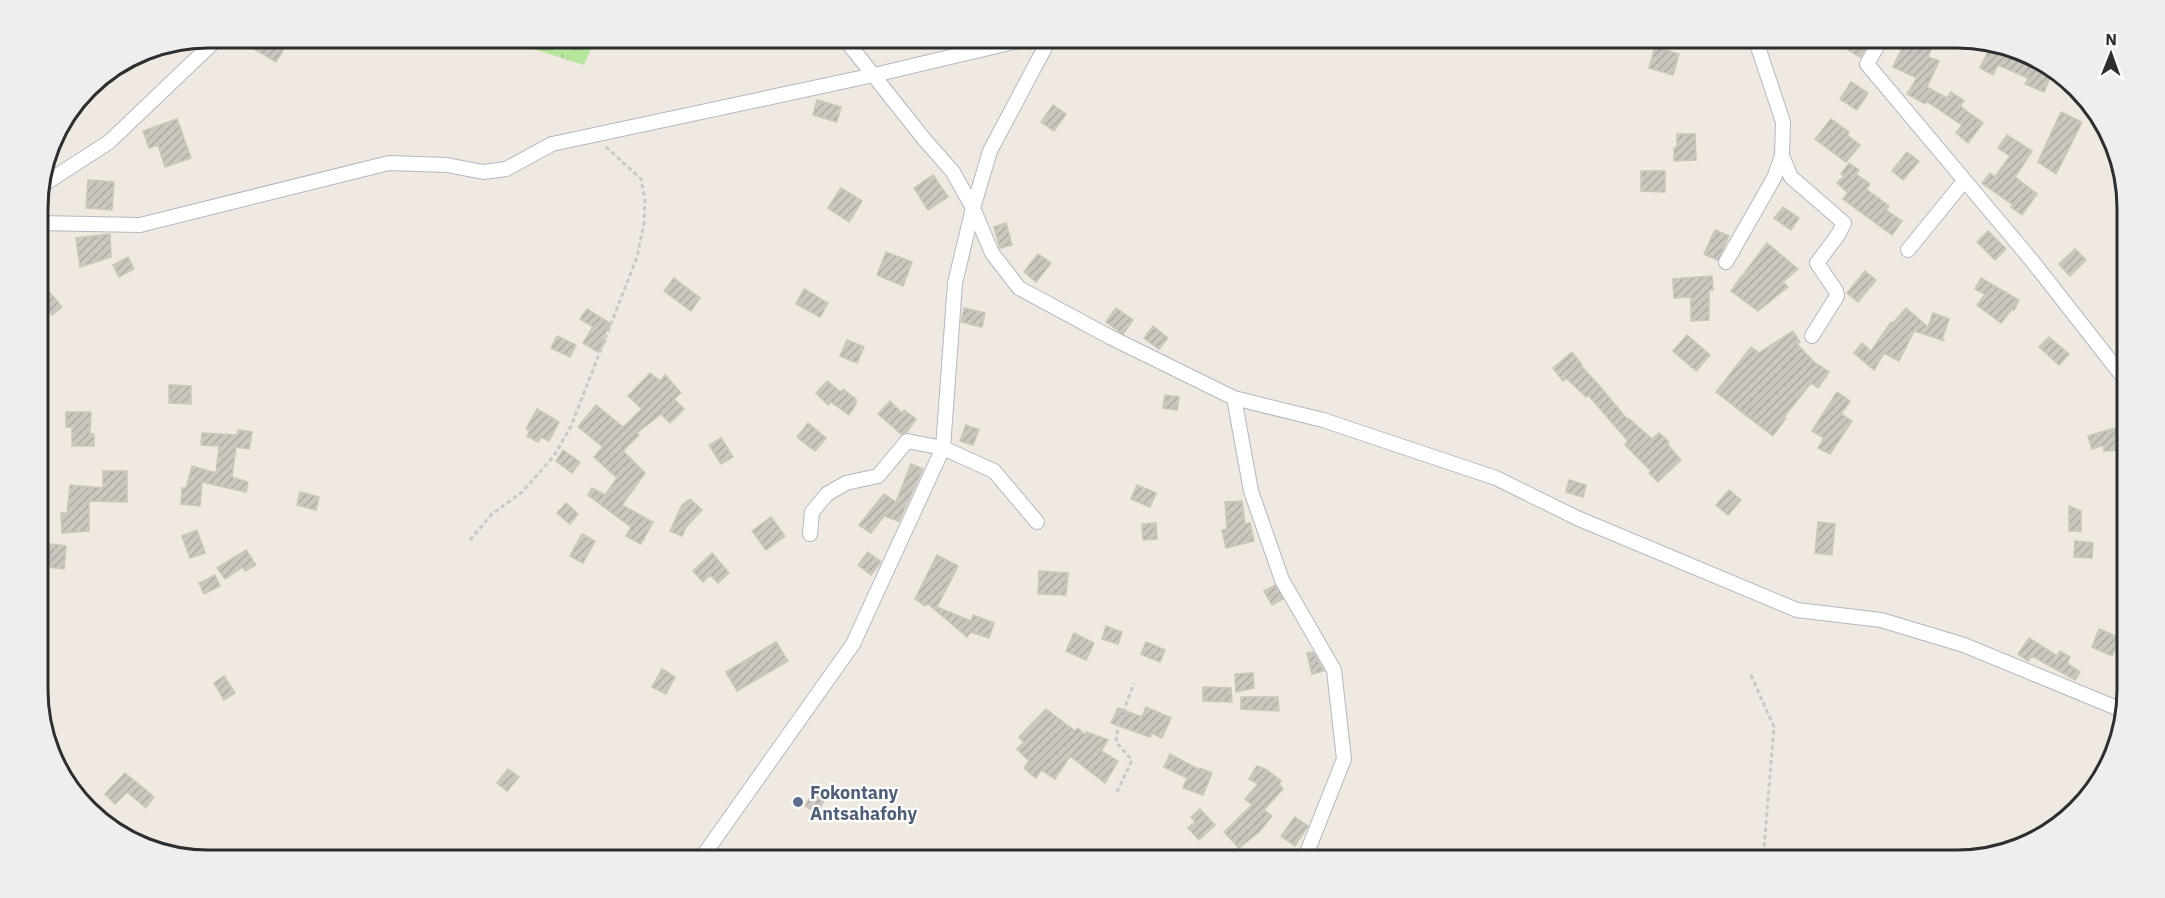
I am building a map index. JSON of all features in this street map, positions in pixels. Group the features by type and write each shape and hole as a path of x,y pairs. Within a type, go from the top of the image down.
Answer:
{"street":[{"path":"50,180 109,142 207,48"},
{"path":"852,48 953,172 973,208 993,253 1019,288 1110,338 1234,398 1323,420 1496,478 1577,518 1797,610 1881,620 1964,645 2116,708"},
{"path":"48,223 140,225 389,163 447,165 483,172 506,169 552,144 989,48"},
{"path":"707,850 853,644 943,448 955,283 973,208 990,151 1045,48"},
{"path":"1726,262 1774,178 1782,156 1783,122 1758,48"},
{"path":"1876,48 1867,64 2033,262 2117,369"},
{"path":"1782,156 1791,177 1844,223 1838,236 1816,263 1836,291 1837,296 1812,336"},
{"path":"1908,250 1964,181"},
{"path":"1234,398 1251,491 1282,580 1334,670 1344,759 1308,850"},
{"path":"810,534 812,512 827,494 846,483 878,476 907,441 943,448 994,471 1037,522"}],"path":[{"path":"470,540 492,514 522,492 554,456 571,426 636,257 644,223 645,200 641,179 593,134"},
{"path":"1751,675 1774,727 1764,850"},
{"path":"1117,792 1132,760 1116,742 1118,726 1134,683"}],"green space":[{"path":"530,48 592,48 584,65"}],"building":[{"path":"253,48 284,48 276,62"},
{"path":"1655,48 1679,54 1673,75 1649,68"},
{"path":"1849,48 1866,48 1860,57 1848,50"},
{"path":"1902,48 1932,48 1928,57 1939,61 1927,87 1947,98 1951,92 1964,101 1960,106 1983,123 1968,143 1956,133 1962,125 1926,101 1925,104 1907,94 1917,78 1893,67"},
{"path":"1988,51 2028,65 2050,78 2044,92 2025,84 2028,78 1998,65 1993,75 1980,68"},
{"path":"1851,82 1868,93 1857,110 1840,99"},
{"path":"817,100 841,107 837,122 813,115"},
{"path":"1053,105 1066,114 1054,131 1041,122"},
{"path":"2061,112 2082,122 2056,174 2038,162"},
{"path":"177,119 191,158 165,167 158,145 149,148 143,131"},
{"path":"1831,119 1849,132 1847,135 1860,145 1846,162 1815,139"},
{"path":"1677,134 1695,134 1696,160 1674,161"},
{"path":"2007,135 2032,151 2015,177 2037,194 2022,215 2011,207 2013,205 1982,183 1990,173 1995,177 2010,156 1998,148"},
{"path":"1907,152 1919,161 1903,180 1892,171"},
{"path":"1849,163 1859,170 1856,174 1870,184 1866,189 1889,206 1886,210 1902,221 1892,235 1843,199 1848,193 1837,183 1844,176 1841,174"},
{"path":"1641,171 1665,171 1665,192 1641,191"},
{"path":"933,175 948,197 928,210 914,188"},
{"path":"88,180 114,182 112,210 86,208"},
{"path":"841,188 862,201 849,222 828,208"},
{"path":"1783,207 1799,218 1791,230 1774,218"},
{"path":"1006,223 1012,245 1000,248 994,227"},
{"path":"1715,230 1729,236 1718,260 1704,254"},
{"path":"1988,231 2006,249 1995,260 1977,242"},
{"path":"110,234 111,257 80,267 76,238"},
{"path":"1767,243 1798,269 1783,282 1788,287 1758,311 1731,291 1743,274 1750,274 1745,272"},
{"path":"2075,249 2086,260 2070,276 2059,264"},
{"path":"886,252 912,262 903,286 877,275"},
{"path":"1038,254 1051,263 1036,282 1024,272"},
{"path":"128,257 134,269 119,277 113,265"},
{"path":"1865,271 1876,280 1858,302 1847,293"},
{"path":"1712,276 1713,290 1709,290 1709,320 1691,321 1691,297 1674,298 1673,279"},
{"path":"674,278 700,298 691,311 664,291"},
{"path":"1981,278 2019,300 2014,310 2012,309 2001,323 1977,305 1985,294 1975,289"},
{"path":"804,289 828,303 820,317 796,304"},
{"path":"48,291 62,307 52,315 48,310"},
{"path":"964,308 985,313 982,327 961,322"},
{"path":"1116,308 1133,320 1123,334 1106,322"},
{"path":"1906,308 1928,327 1933,313 1949,319 1942,339 1945,341 1914,331 1899,361 1884,353 1874,370 1854,353 1862,343 1871,351 1891,322 1893,323"},
{"path":"587,309 611,324 602,338 606,341 598,352 583,343 593,327 580,319"},
{"path":"1153,326 1168,338 1159,349 1144,338"},
{"path":"1793,331 1800,342 1797,344 1814,362 1829,372 1818,388 1811,383 1784,417 1786,418 1773,436 1716,392 1751,347 1759,353"},
{"path":"1687,335 1710,355 1696,371 1673,351"},
{"path":"557,336 576,345 570,357 551,348"},
{"path":"2049,337 2069,354 2059,365 2039,347"},
{"path":"847,340 864,347 857,363 840,356"},
{"path":"1572,352 1581,366 1627,419 1652,439 1659,433 1669,442 1667,444 1681,460 1658,482 1649,473 1651,471 1625,445 1628,441 1588,395 1586,397 1566,378 1563,381 1553,368"},
{"path":"650,373 660,381 665,375 681,393 674,399 684,409 670,423 661,414 637,433 639,435 623,451 645,473 622,505 653,522 641,544 626,536 631,527 588,495 592,488 605,495 617,478 594,457 603,447 578,427 596,405 623,427 642,409 628,396"},
{"path":"827,381 841,392 843,389 856,399 856,404 849,415 831,402 828,405 816,393"},
{"path":"169,385 191,386 191,404 169,403"},
{"path":"1837,392 1850,401 1841,414 1852,421 1830,454 1818,448 1824,438 1812,431"},
{"path":"1165,395 1179,397 1177,410 1163,408"},
{"path":"890,401 902,413 904,410 916,419 907,432 901,434 878,414"},
{"path":"537,409 559,422 549,441 541,437 538,442 527,436 530,431 526,429"},
{"path":"66,412 91,412 90,434 94,434 94,446 72,446 72,427 66,427"},
{"path":"808,423 826,438 815,451 797,437"},
{"path":"966,425 979,430 973,445 960,441"},
{"path":"2115,428 2117,450 2104,451 2104,445 2092,449 2088,436"},
{"path":"238,430 252,432 249,449 236,447 232,477 248,482 246,492 202,482 200,506 181,504 182,488 186,488 192,466 216,473 219,446 201,445 202,433 237,435"},
{"path":"721,438 733,457 721,464 709,445"},
{"path":"563,450 580,462 572,473 556,461"},
{"path":"911,464 923,469 899,521 884,516 871,533 859,525 884,494 896,502"},
{"path":"103,471 127,471 127,502 89,501 89,531 62,533 61,513 67,513 70,485 103,488"},
{"path":"1569,480 1586,485 1583,497 1566,492"},
{"path":"1137,485 1156,493 1150,507 1131,499"},
{"path":"1729,490 1741,500 1728,515 1716,505"},
{"path":"300,492 319,497 316,510 297,505"},
{"path":"690,499 702,510 686,527 682,536 670,531 682,505"},
{"path":"1242,501 1245,524 1250,523 1254,541 1226,548 1222,530 1227,529 1225,502"},
{"path":"566,503 578,514 570,524 557,513"},
{"path":"2069,506 2081,511 2081,531 2069,531"},
{"path":"771,517 785,536 766,550 752,531"},
{"path":"1818,522 1835,524 1832,555 1815,553"},
{"path":"1156,523 1157,539 1143,540 1142,524"},
{"path":"197,530 205,553 190,558 182,536"},
{"path":"582,534 595,541 583,563 570,556"},
{"path":"2075,541 2093,543 2092,558 2074,557"},
{"path":"50,544 66,546 64,569 48,567"},
{"path":"246,550 256,565 245,571 243,567 225,579 217,568"},
{"path":"868,552 881,562 871,575 858,565"},
{"path":"712,553 729,573 718,583 710,575 703,582 693,571"},
{"path":"937,555 958,566 937,607 971,621 973,615 994,623 989,638 971,632 967,637 927,603 925,606 915,599"},
{"path":"1039,571 1068,573 1066,595 1038,594"},
{"path":"215,575 220,586 204,594 199,583"},
{"path":"1275,585 1283,599 1272,605 1264,591"},
{"path":"1106,626 1122,632 1118,644 1102,639"},
{"path":"2099,629 2117,637 2117,645 2112,656 2092,647"},
{"path":"1074,633 1094,643 1086,660 1066,651"},
{"path":"2029,638 2057,656 2060,651 2070,657 2067,663 2080,672 2075,680 2032,656 2028,661 2018,654"},
{"path":"776,642 788,661 737,691 726,672"},
{"path":"1146,642 1165,650 1160,662 1141,654"},
{"path":"1313,652 1324,671 1312,674 1307,653"},
{"path":"662,669 675,677 666,694 652,687"},
{"path":"1253,673 1254,688 1236,692 1235,674"},
{"path":"224,676 235,693 224,700 214,683"},
{"path":"1203,687 1231,688 1232,702 1203,701"},
{"path":"1241,697 1278,697 1279,711 1241,709"},
{"path":"1146,707 1171,718 1162,738 1152,733 1150,737 1111,723 1118,708 1142,717"},
{"path":"1046,709 1075,731 1078,728 1085,735 1086,732 1108,740 1101,751 1118,761 1105,783 1070,756 1055,779 1041,770 1036,778 1024,768 1029,761 1017,749 1024,742 1019,737"},
{"path":"1170,754 1200,770 1200,768 1212,773 1203,795 1183,788 1187,778 1164,767"},
{"path":"1257,766 1267,770 1281,781 1279,784 1283,789 1264,810 1272,816 1260,831 1239,848 1224,832 1252,805 1245,799 1258,784 1249,779"},
{"path":"508,769 519,777 507,791 497,783"},
{"path":"125,773 154,797 146,808 127,792 115,804 105,794"},
{"path":"814,790 826,797 817,813 805,806"},
{"path":"1200,809 1215,825 1199,840 1188,828 1195,822 1191,817"},
{"path":"1295,817 1308,826 1295,846 1281,836"}],"place":[{"name":"Fokontany Antsahafohy","path":"798,802"}]}
